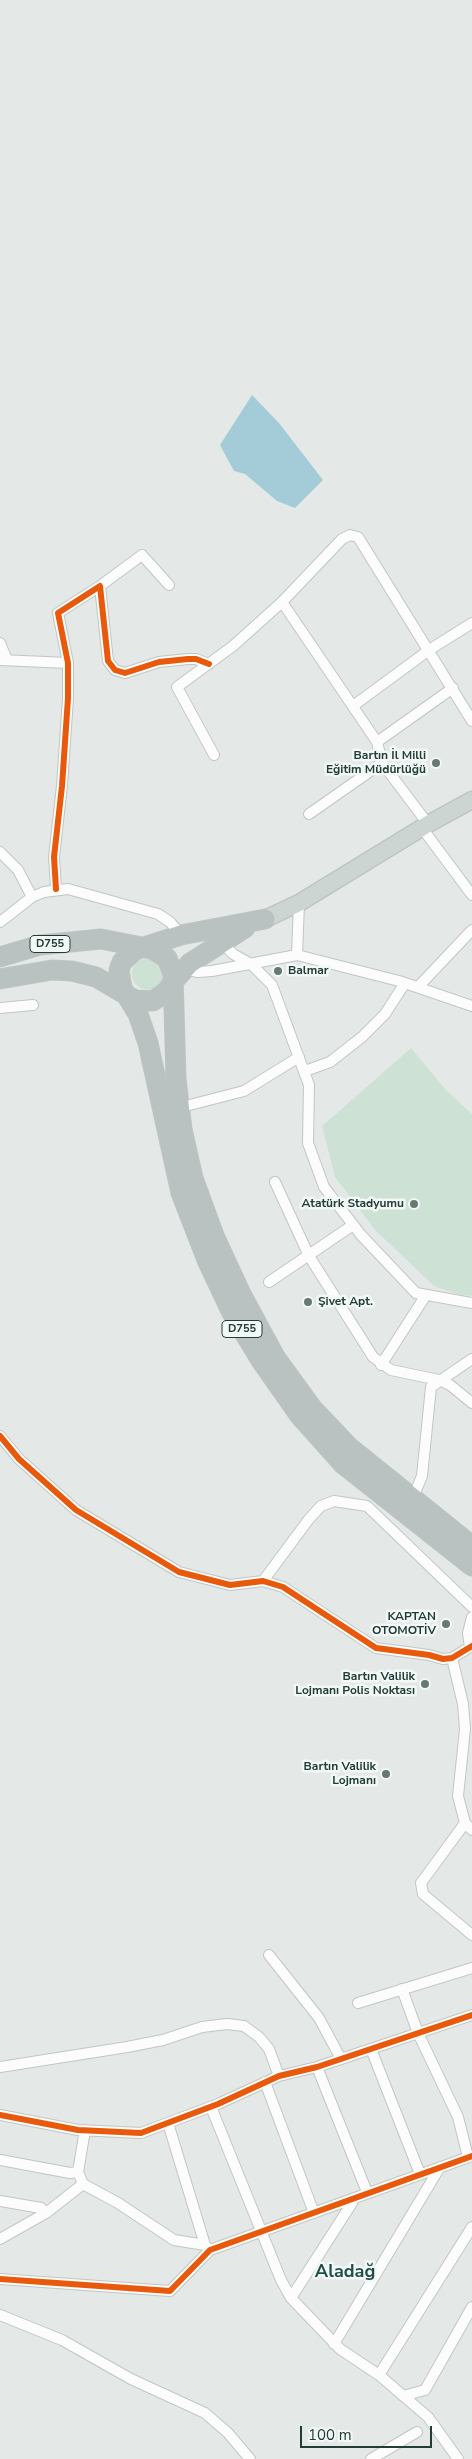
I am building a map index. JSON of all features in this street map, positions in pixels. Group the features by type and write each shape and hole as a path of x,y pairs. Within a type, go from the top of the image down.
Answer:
{"highway":[{"path":"227,938 180,935 128,955 119,970 122,988 128,995 144,1002 153,1001 168,991 175,973 227,938 264,919"},
{"name":"D755","path":"0,957 40,946 101,939 160,952 175,973 178,1108 193,1178 215,1238 241,1294 275,1357 312,1408 343,1441 412,1500 472,1546"},
{"name":"D755","path":"0,979 52,970 72,971 96,977 128,995 138,1014 148,1043 181,1192 207,1260 231,1311 262,1362 300,1416 343,1464 472,1566"}],"main road":[{"path":"264,919 299,903 425,826 472,800"}],"street":[{"path":"214,755 177,687 209,664 282,602 342,539 354,536 361,539 472,721"},
{"path":"56,889 54,857 62,786 68,698 68,663 58,612 100,586 142,555 169,585"},
{"path":"100,586 108,661 115,670 125,673 159,662 188,659 196,659 209,664"},
{"path":"282,602 377,742 382,763 472,895"},
{"path":"353,706 429,650 472,623"},
{"path":"0,643 3,660 68,663"},
{"path":"377,742 453,688"},
{"path":"309,814 382,763"},
{"path":"0,852 18,870 32,897"},
{"path":"0,922 32,897 56,889 79,890 158,914 170,922 180,935"},
{"path":"297,955 299,903"},
{"path":"418,987 472,930"},
{"path":"227,938 272,985 310,1085 308,1143 324,1187 353,1225 416,1293 472,1303"},
{"path":"175,973 212,971 297,955 405,983 472,1006"},
{"path":"305,1072 330,1062 362,1037 385,1014 405,983"},
{"path":"0,1008 32,1005"},
{"path":"178,1108 244,1091 299,1057"},
{"path":"275,1182 310,1256 373,1357 381,1365 391,1370 439,1380 450,1385 472,1403"},
{"path":"270,1282 353,1225"},
{"path":"381,1365 426,1294"},
{"path":"412,1500 422,1476 431,1387 472,1359"},
{"path":"0,1436 19,1459 76,1510 179,1572 230,1585 263,1581 283,1588 376,1648 429,1655 443,1659 452,1658 471,1646 468,1633 472,1617"},
{"path":"263,1581 309,1519 321,1506 334,1501 368,1506 472,1608"},
{"path":"452,1658 462,1704 465,1729 458,1796 468,1827 421,1882 423,1894 472,1935"},
{"path":"268,1955 319,2018 341,2059"},
{"path":"358,2003 472,1968"},
{"path":"85,2130 78,2172 83,2184 118,2203 174,2240 208,2248 262,2233 368,2192 470,2156 458,2117 418,2033 402,1988"},
{"path":"0,2115 85,2130 141,2133 211,2107 279,2076 317,2067 472,2015"},
{"path":"0,2067 127,2047 163,2040 202,2027 227,2024 244,2026 259,2037 269,2049 279,2076"},
{"path":"371,2049 420,2174"},
{"path":"317,2067 368,2192"},
{"path":"266,2082 314,2213"},
{"path":"211,2107 281,2280 291,2298 334,2344 380,2375 428,2417 458,2459"},
{"path":"168,2123 208,2248"},
{"path":"0,2160 70,2173 78,2172"},
{"path":"334,2344 440,2167"},
{"path":"0,2239 46,2213 83,2184"},
{"path":"291,2298 354,2198"},
{"path":"0,2201 41,2208 46,2213"},
{"path":"380,2375 471,2231"},
{"path":"0,2278 170,2291 208,2248"},
{"path":"403,2396 425,2390 472,2307"},
{"path":"0,2315 62,2340 131,2379 205,2413 228,2433 250,2459"},
{"path":"371,2459 417,2432"}],"green space":[{"path":"148,958 154,959 159,963 163,968 163,980 159,985 154,989 148,990 142,989 137,985 133,980 132,974 133,968 137,963 142,959"},
{"name":"Atatürk Stadyumu","path":"411,1048 445,1089 472,1114 472,1296 457,1294 434,1286 376,1231 335,1177 322,1126"}],"water":[{"path":"252,395 279,423 323,480 295,508 277,501 245,474 234,471 220,445"}],"cycle path":[{"path":"56,889 54,857 62,786 68,698 68,663 58,613 100,586 108,661 115,670 125,673 159,662 188,659 196,659 209,664"},
{"path":"0,1436 19,1459 76,1510 179,1572 230,1585 263,1581 283,1587 376,1648 429,1655 443,1659 452,1658 472,1646"},
{"path":"0,2115 78,2130 141,2133 218,2104 279,2076 317,2067 472,2015"},
{"path":"0,2279 170,2291 210,2250 472,2156"}],"place":[{"name":"Bartın İl Milli Eğitim Müdürlüğü","path":"436,763"},
{"name":"Balmar","path":"278,971"},
{"name":"Atatürk Stadyumu","path":"414,1204"},
{"name":"Şivet Apt.","path":"308,1302"},
{"name":"KAPTAN OTOMOTİV","path":"446,1624"},
{"name":"Bartın Valilik Lojmanı Polis Noktası","path":"425,1684"},
{"name":"Bartın Valilik Lojmanı","path":"386,1774"}],"district":[{"name":"Aladağ","path":"345,2273"}]}
